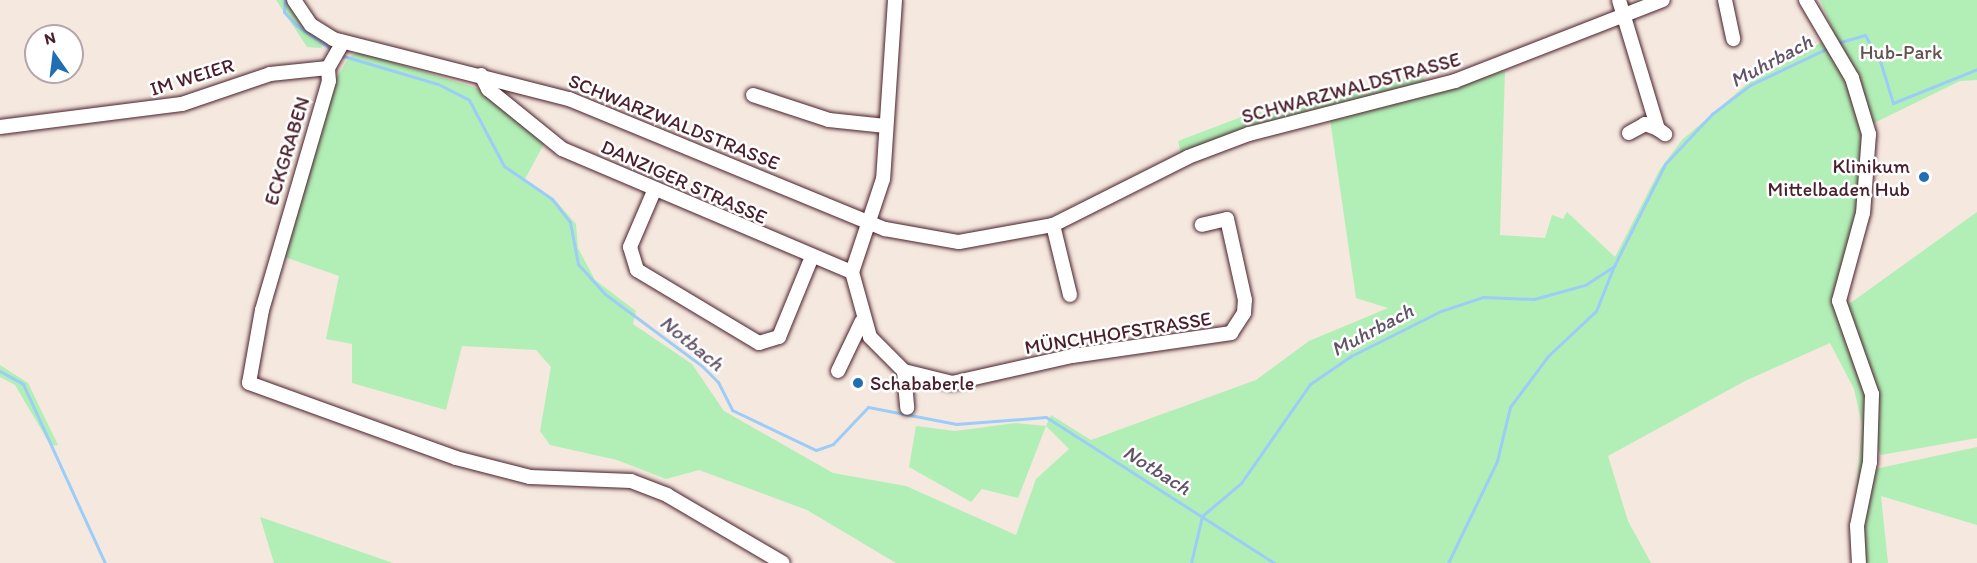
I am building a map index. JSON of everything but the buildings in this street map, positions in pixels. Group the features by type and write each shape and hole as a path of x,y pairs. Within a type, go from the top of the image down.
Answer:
{"street":[{"name":"SCHWARZWALDSTRASSE","path":"294,0 311,25 342,46 481,75 569,99 871,224 907,236 959,242 1053,225 1188,157 1249,134 1455,81 1663,0"},
{"path":"895,0 884,179 871,224 852,272 862,321 904,370 907,408"},
{"path":"1619,0 1661,132 1646,124 1629,132"},
{"path":"1725,0 1733,39"},
{"path":"1806,0 1827,40 1839,55 1869,134 1863,213 1841,283 1842,320 1872,394 1870,462 1857,526 1859,563"},
{"path":"331,66 342,46"},
{"name":"IM WEIER","path":"0,127 160,109 270,74 331,66"},
{"name":"ECKGRABEN","path":"331,66 329,81 279,244 249,383 456,458 530,477 631,481 667,495 783,563"},
{"name":"DANZIGER STRASSE","path":"481,75 512,108 562,149 811,259 852,272"},
{"path":"512,108 518,91 529,88"},
{"path":"753,95 829,120 886,126"},
{"path":"654,191 630,247 637,270 759,343 778,337 811,259"},
{"name":"MÜNCHHOFSTRASSE","path":"904,370 952,383 1072,356 1232,333 1245,313 1245,300 1227,219 1202,225"},
{"path":"1053,225 1070,295"},
{"path":"838,371 862,321"}],"green space":[{"path":"276,0 289,0 302,23 324,43 321,48 307,47"},
{"name":"Hub-Park","path":"1820,0 1977,0 1977,80 1960,81 1872,124"},
{"path":"1824,41 1843,70 1864,130 1857,218 1835,301 1845,340 1868,393 1868,438 1855,506 1862,425 1854,389 1830,343 1745,381 1608,456 1628,521 1651,563 896,563 807,510 699,470 666,479 617,460 550,445 540,431 551,367 536,350 462,346 446,410 352,383 352,344 326,339 339,276 279,255 335,80 350,56 359,52 477,88 545,142 524,181 555,200 576,224 578,248 595,280 636,311 633,324 692,364 724,411 833,473 906,486 1016,535 1036,479 1069,449 1046,426 1051,415 1091,440 1256,380 1309,341 1388,308 1356,298 1330,119 1505,71 1500,235 1545,238 1552,215 1563,219 1567,212 1615,257 1660,169 1682,140 1747,84"},
{"path":"1419,74 1428,83 1277,119 1181,154 1178,141 1244,116"},
{"path":"1977,212 1977,438 1881,455 1876,445 1878,414 1843,296 1849,304"},
{"path":"0,365 28,383 58,445 51,446 15,385 0,377"},
{"path":"1016,423 1046,426 1018,498 982,489 971,502 909,467 916,426 955,431"},
{"path":"1977,447 1977,525 1881,496 1888,563 1865,563 1862,532 1875,469"},
{"path":"260,517 266,519 393,563 274,563"}],"waterway":[{"name":"Notbach","path":"285,0 284,12 296,25 334,51"},
{"name":"Muhrbach","path":"1837,43 1865,35 1881,64 1893,103 1977,69"},
{"name":"Muhrbach","path":"1202,516 1241,483 1310,384 1351,356 1441,311 1483,297 1534,299 1585,285 1614,266 1665,164 1712,114 1750,85 1828,48"},
{"name":"Notbach","path":"340,55 438,84 469,100 504,166 552,199 570,222 578,264 605,294 702,366 718,382 732,410 816,450 833,444 868,407 956,424 1046,417 1274,563"},
{"name":"Muhrbach","path":"1448,563 1497,461 1510,407 1548,356 1596,311 1613,268"},
{"path":"0,371 23,384 105,563"},
{"path":"1191,563 1202,516"}],"place":[{"name":"Klinikum Mittelbaden Hub","path":"1924,177"},
{"name":"Schababerle","path":"858,383"}]}
